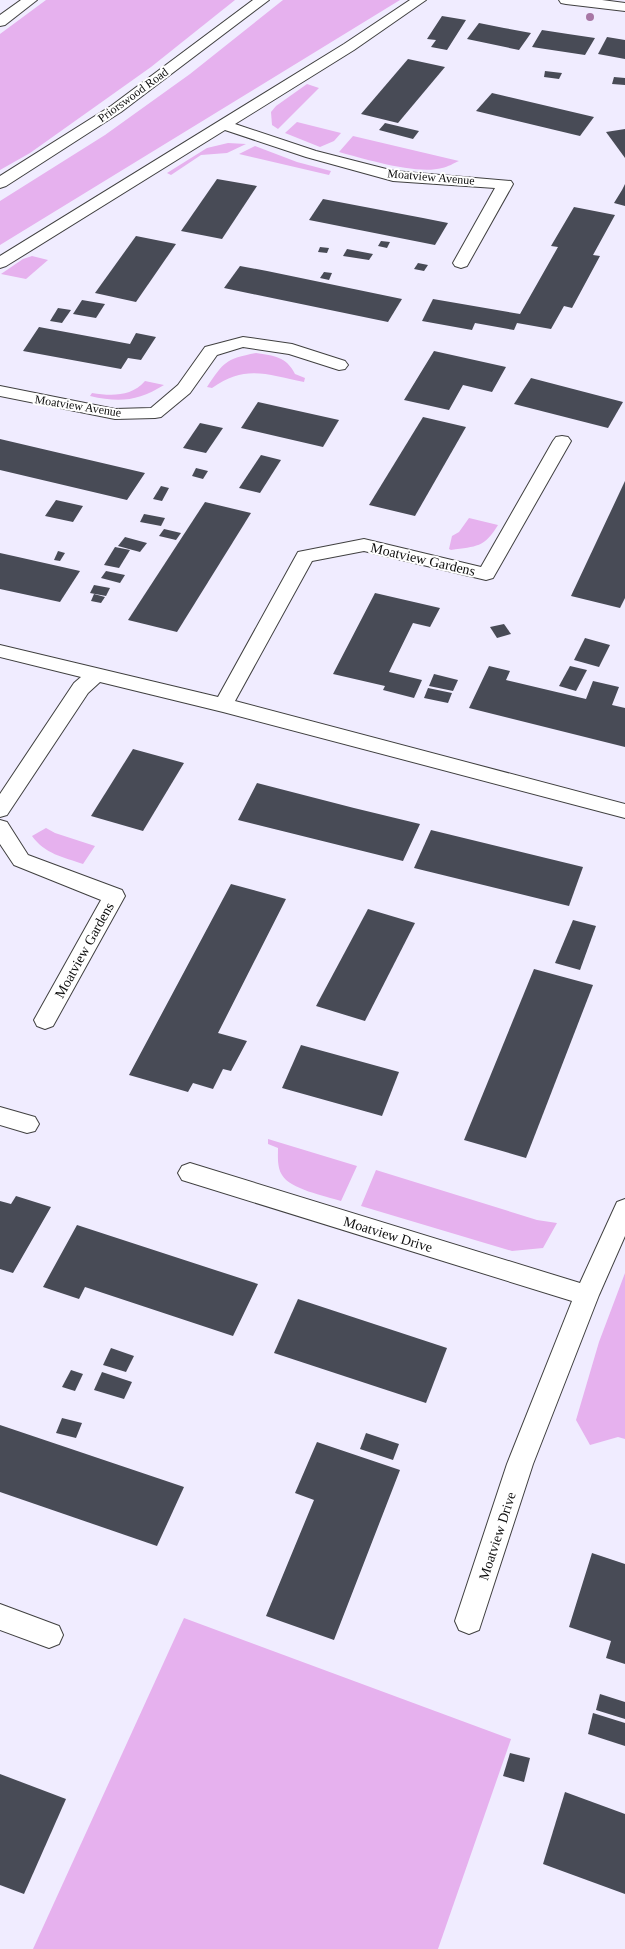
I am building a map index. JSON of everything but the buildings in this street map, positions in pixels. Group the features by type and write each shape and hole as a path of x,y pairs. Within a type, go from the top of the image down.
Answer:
{"street":[{"path":"0,22 30,0"},
{"name":"Priorswood Road","path":"0,183 116,109 262,0"},
{"path":"0,263 349,47 419,0"},
{"path":"566,0 625,7"},
{"name":"Moatview Avenue","path":"224,125 311,154 393,176 505,184 461,263"},
{"name":"Moatview Avenue","path":"0,391 115,414 155,413 184,389 211,351 243,342 292,349 339,365"},
{"name":"Moatview Gardens","path":"223,705 305,556 364,545 486,574 562,441"},
{"path":"0,651 223,705 625,810"},
{"path":"0,810 81,688 96,675"},
{"name":"Moatview Gardens","path":"0,828 21,860 114,896 45,1020"},
{"path":"0,1116 27,1124"},
{"name":"Moatview Drive","path":"190,1173 587,1295"},
{"name":"Moatview Drive","path":"469,1621 520,1464 587,1295 625,1209"},
{"path":"0,1617 49,1635"}],"shaded area":[{"path":"46,0 235,0 151,67 30,153 0,170 0,34"},
{"path":"283,0 400,0 0,245 0,201 105,135 190,74"},
{"path":"307,84 319,88 278,129 272,125 271,112 276,106"},
{"path":"297,122 341,133 334,141 320,147 285,133"},
{"path":"353,136 459,161 449,166 431,170 405,168 339,152"},
{"path":"228,143 246,144 227,153 201,155 171,175 167,173 207,148"},
{"path":"255,146 297,162 331,171 329,175 239,154"},
{"path":"32,256 48,260 26,279 1,274 23,259"},
{"path":"256,353 274,356 283,360 295,374 305,378 304,382 257,373 236,376 212,388 207,387 217,372 226,363 238,357"},
{"path":"145,381 164,385 146,394 128,399 120,400 90,396 92,393 113,395 127,393"},
{"path":"469,518 498,525 493,533 479,545 467,548 449,549 452,536 459,532"},
{"path":"46,828 55,833 95,846 83,864 62,857 43,847 32,836"},
{"path":"268,1139 357,1166 341,1201 300,1188 286,1180 279,1169 278,1148 268,1144"},
{"path":"376,1170 537,1220 557,1223 543,1248 512,1251 361,1206"},
{"path":"625,1273 625,1439 618,1437 590,1445 576,1420 599,1342"},
{"path":"184,1618 511,1739 438,1949 33,1949"}]}
